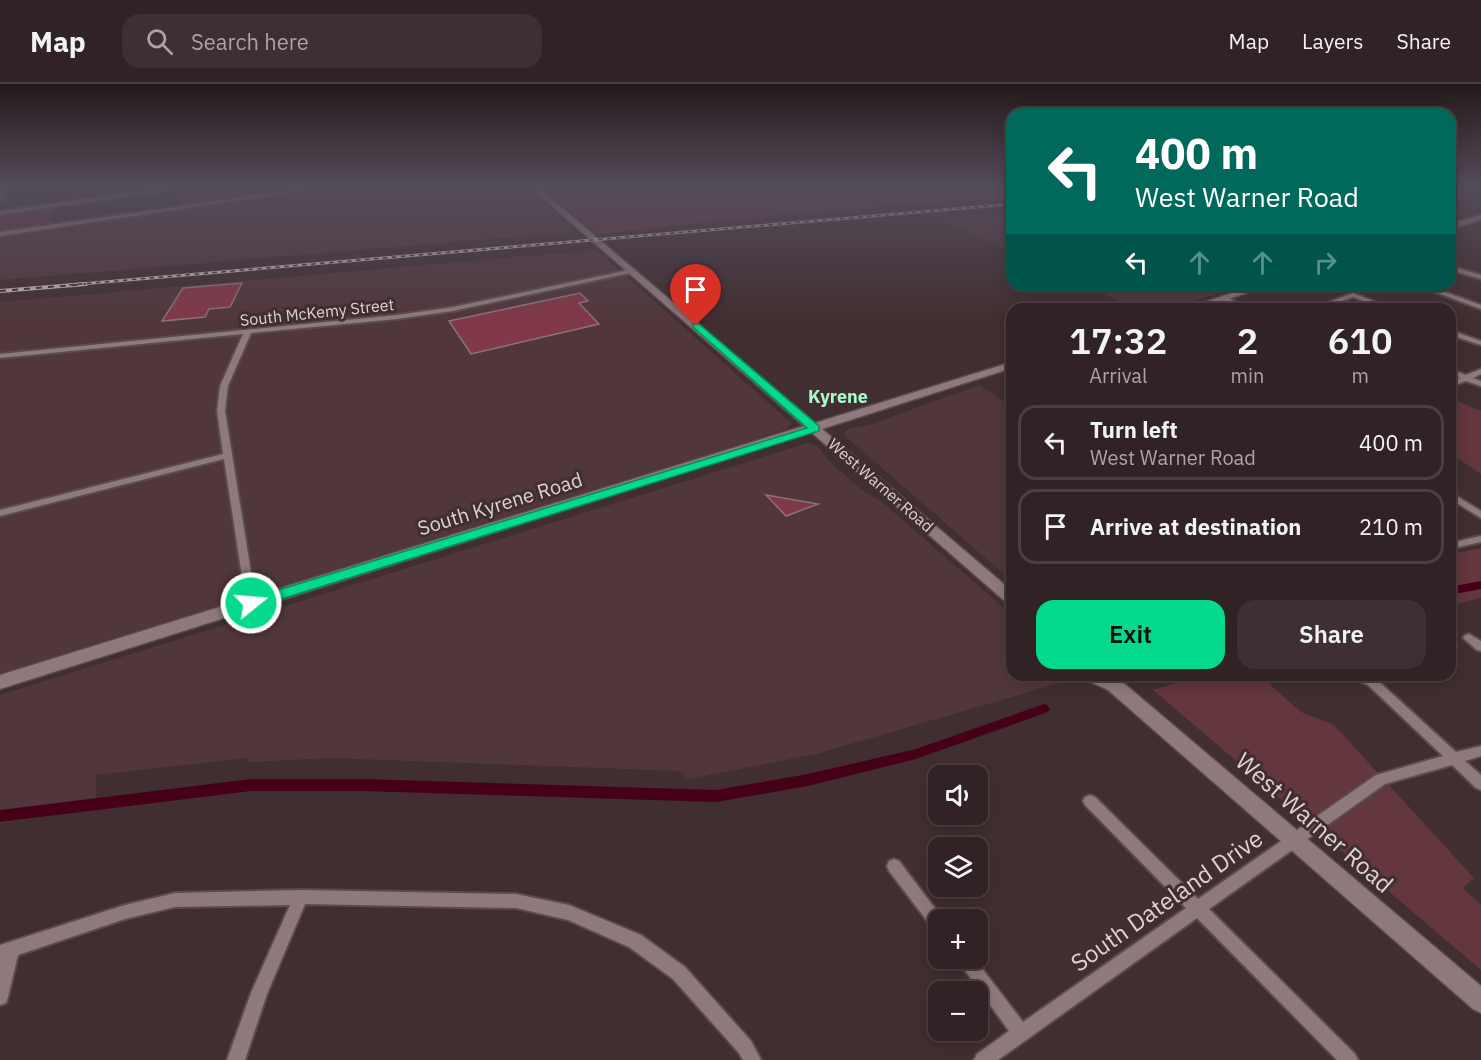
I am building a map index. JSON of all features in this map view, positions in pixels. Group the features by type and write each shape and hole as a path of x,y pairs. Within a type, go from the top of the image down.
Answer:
{"main road":[{"name":"West Warner Road","path":"586,231 1006,594"},
{"path":"1208,303 1246,291"},
{"name":"South Kyrene Road","path":"0,682 815,429 1006,367"},
{"name":"West Warner Road","path":"1112,681 1481,1001"}],"street":[{"path":"0,234 23,231"},
{"path":"1456,270 1481,277"},
{"name":"South McKemy Street","path":"0,356 436,312 633,271"},
{"path":"1436,291 1481,307"},
{"path":"1331,303 1353,295 1374,303"},
{"path":"1223,298 1234,303"},
{"path":"248,332 222,395 222,424 251,603"},
{"path":"1456,334 1481,343"},
{"path":"1456,383 1481,371"},
{"path":"1456,373 1481,384"},
{"path":"0,513 228,455"},
{"path":"1456,499 1481,515"},
{"path":"1456,545 1481,539"},
{"path":"1469,638 1481,647"},
{"path":"1370,681 1481,784"},
{"name":"South Dateland Drive","path":"983,1060 1381,779 1481,751"},
{"path":"1090,801 1349,1060"},
{"path":"894,866 928,911"},
{"path":"236,1060 259,993 301,897"},
{"path":"0,998 5,951 125,912 176,900 301,897 516,901 569,913 635,941 679,974 745,1047 752,1060"},
{"path":"972,969 1020,1032"}],"shaded area":[{"path":"35,231 577,232 0,280 0,236"},
{"path":"594,231 630,231 598,234"},
{"path":"967,231 1006,231 1006,249"},
{"path":"597,250 791,423 787,429 0,674 0,302"},
{"path":"1098,291 1226,291 1187,303 1123,303"},
{"path":"979,385 1006,403 1006,576 843,434 849,429 872,424"},
{"path":"1456,401 1481,411 1481,474 1456,457"},
{"path":"808,443 818,447 833,465 862,490 883,503 1006,610 1006,681 1067,681 816,754 688,779 680,771 331,758 249,762 246,758 96,775 96,809 0,823 0,695"},
{"path":"1481,548 1481,598 1456,604 1456,553"},
{"path":"1182,681 1266,681 1301,712 1334,725 1474,878 1463,888 1481,905 1481,970 1153,690"}],"building":[{"path":"696,282 712,295 696,300 679,286"},
{"path":"242,283 230,307 209,309 205,317 162,321 183,288"},
{"path":"580,293 588,301 579,303 599,324 471,354 449,321"},
{"path":"766,495 818,504 786,516"}],"waterway":[{"path":"1456,590 1481,585"},
{"path":"0,816 251,785 361,785 716,796 808,780 916,754 1044,709"}],"railway":[{"path":"69,285 703,231"},
{"path":"0,291 86,284"}],"district":[{"name":"Kyrene","path":"838,397"}],"route":[{"path":"251,603 815,429 696,326"}]}
